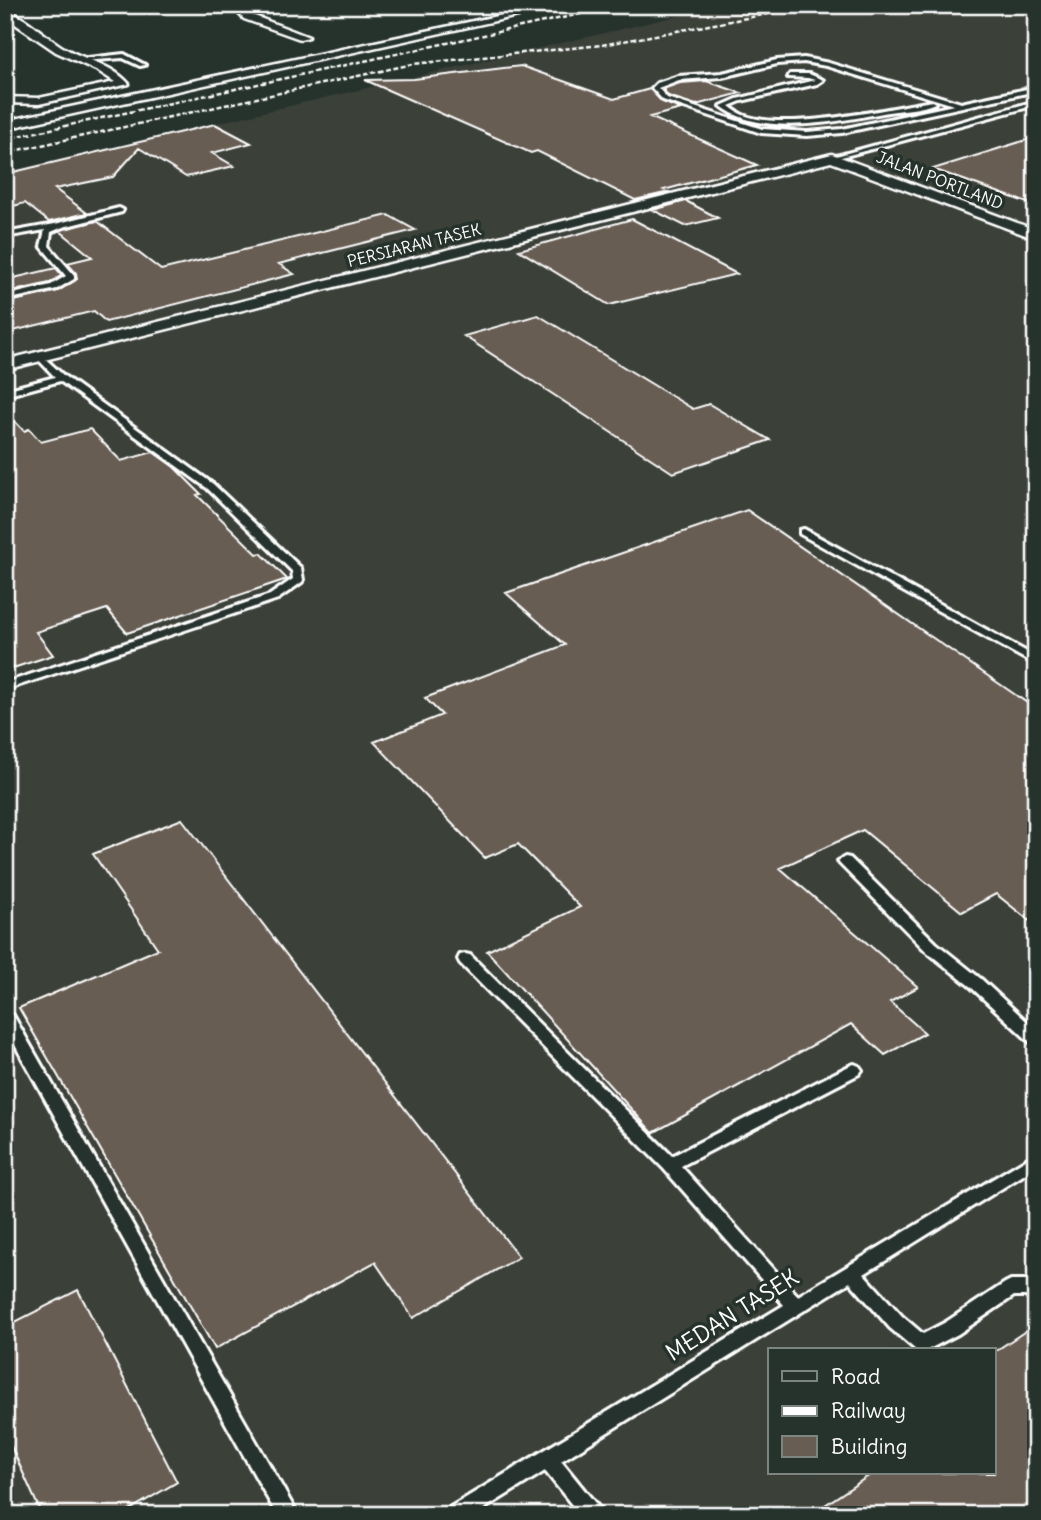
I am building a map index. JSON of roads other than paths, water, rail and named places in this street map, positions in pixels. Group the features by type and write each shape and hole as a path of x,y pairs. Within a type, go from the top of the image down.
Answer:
{"street":[{"path":"235,5 248,17 304,37"},
{"path":"5,125 563,5"},
{"path":"5,100 39,101 123,84 82,59 60,50 9,10"},
{"name":"JALAN PORTLAND","path":"832,158 1036,235"},
{"name":"PERSIARAN TASEK","path":"5,365 832,158"}],"lane":[{"path":"82,59 124,56 142,65"},
{"path":"960,105 827,64 804,60 777,62 722,75 678,78 655,88 665,99 739,124 780,134 844,138 887,121 1036,89"},
{"path":"790,76 809,76 820,80 723,106 751,120 789,123 829,120 873,111 947,102"},
{"path":"832,158 1036,103"},
{"path":"873,111 887,121"},
{"path":"739,124 751,120"},
{"path":"829,120 844,138 847,154"},
{"path":"5,235 119,210"},
{"path":"5,298 54,287 65,283 71,277 45,246 48,231 60,225"},
{"path":"5,687 274,597 298,580 297,570 211,486 61,378 39,356"},
{"path":"5,393 61,378"},
{"path":"804,532 1036,662"},
{"path":"845,861 930,947 976,983 1036,1039"},
{"path":"465,959 670,1164 795,1305"},
{"path":"8,1019 288,1515"},
{"path":"670,1164 854,1070"},
{"name":"MEDAN TASEK","path":"456,1515 851,1270 1036,1159"},
{"path":"851,1270 896,1322 920,1344 952,1328 1011,1288 1029,1288 1036,1294"},
{"path":"547,1459 592,1515"}],"railway":[{"path":"5,139 622,5"},
{"path":"5,153 413,64 602,45 816,5"},
{"path":"806,11 831,5"}]}
